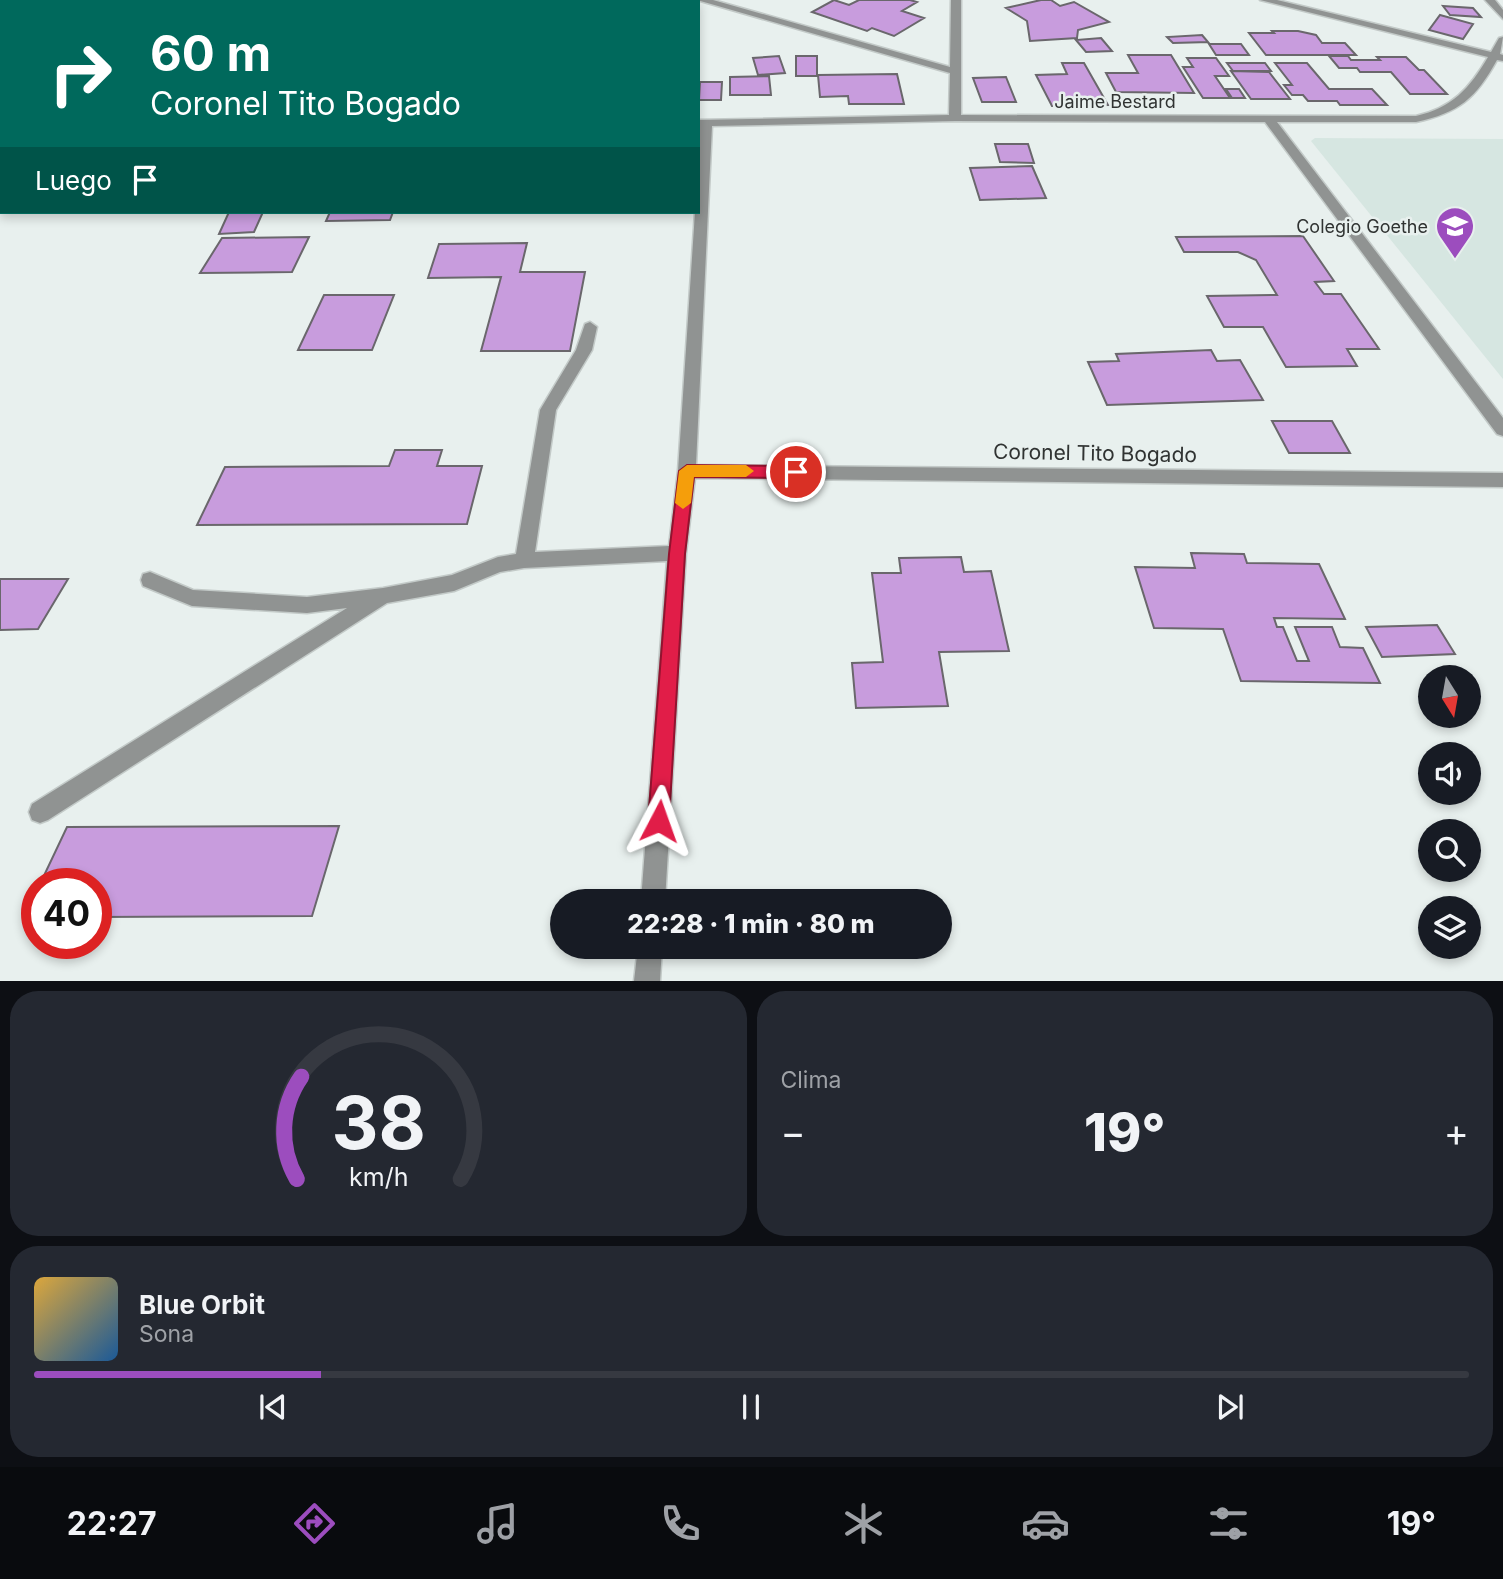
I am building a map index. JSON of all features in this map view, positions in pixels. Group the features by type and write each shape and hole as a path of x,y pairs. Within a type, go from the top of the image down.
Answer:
{"street":[{"path":"702,0 953,71"},
{"path":"955,118 953,71 956,0"},
{"path":"1265,0 1498,57"},
{"path":"1490,0 1503,16"},
{"name":"Jaime Bestard","path":"702,123 955,118 1403,119 1446,113 1463,102 1498,57 1503,40"},
{"path":"1269,120 1503,430"},
{"path":"700,169 702,123"},
{"path":"654,889 677,554 687,471 698,214"},
{"path":"524,560 548,410 584,350 590,327"},
{"name":"Coronel Tito Bogado","path":"687,471 1503,480"},
{"path":"150,580 192,598 307,605 383,596 454,583 498,565 524,560 677,554"},
{"path":"40,812 383,596"},
{"path":"647,981 649,959"}],"shaded area":[{"name":"Colegio Goethe","path":"1315,138 1503,139 1503,379 1311,141"}],"building":[{"path":"834,0 849,5 859,0 910,0 917,2 902,11 924,18 894,36 872,28 867,31 812,12"},
{"path":"1051,0 1060,6 1074,2 1109,22 1078,30 1077,38 1030,41 1027,21 1006,8"},
{"path":"1443,6 1473,8 1481,17 1450,15"},
{"path":"1440,15 1473,24 1463,39 1429,30"},
{"path":"1272,31 1298,31 1316,35 1322,43 1345,43 1356,55 1266,55 1249,33 1274,33"},
{"path":"1202,35 1208,42 1173,43 1167,37"},
{"path":"1101,38 1112,51 1086,52 1076,40"},
{"path":"1209,44 1241,44 1249,55 1216,55"},
{"path":"1128,55 1171,55 1194,93 1116,92 1106,73 1138,73"},
{"path":"779,56 785,73 758,75 753,58"},
{"path":"796,56 817,56 817,76 796,76"},
{"path":"1329,56 1348,56 1351,60 1406,57 1419,70 1424,70 1447,94 1410,94 1391,72 1360,72 1357,68 1339,68"},
{"path":"1187,58 1216,58 1229,76 1215,76 1230,98 1203,98 1183,67 1193,67"},
{"path":"1062,63 1084,63 1108,105 1052,106 1036,75 1067,74"},
{"path":"1227,63 1265,63 1271,71 1233,71"},
{"path":"1275,63 1307,63 1329,89 1372,89 1387,105 1340,105 1337,101 1308,101 1303,95 1292,95 1284,85 1292,85"},
{"path":"1231,71 1269,72 1290,99 1251,99"},
{"path":"897,74 904,104 849,104 848,96 820,97 818,75"},
{"path":"769,76 771,95 730,95 730,77"},
{"path":"1006,77 1016,102 982,102 973,78"},
{"path":"700,82 722,82 721,100 700,100"},
{"path":"1226,89 1239,89 1245,98 1232,98"},
{"path":"995,144 1028,144 1034,163 1000,162"},
{"path":"1032,166 1046,198 980,200 970,168"},
{"path":"228,214 262,214 254,232 219,234"},
{"path":"329,214 392,214 390,220 326,221"},
{"path":"1303,236 1334,281 1315,282 1324,294 1341,294 1379,349 1347,349 1357,366 1286,367 1263,327 1224,327 1207,296 1277,295 1256,260 1238,252 1184,252 1176,237"},
{"path":"309,237 292,272 200,273 222,238"},
{"path":"527,243 520,272 585,272 570,351 481,351 501,277 428,278 439,244"},
{"path":"324,295 394,295 372,350 298,350"},
{"path":"1211,350 1217,361 1240,360 1263,400 1107,405 1088,362 1119,361 1116,354"},
{"path":"1272,421 1332,421 1350,453 1289,453"},
{"path":"395,450 442,450 437,466 482,466 467,524 197,525 225,467 389,466"},
{"path":"1191,553 1244,554 1247,563 1319,564 1345,619 1274,618 1277,627 1283,627 1297,661 1309,661 1295,627 1332,627 1340,647 1363,648 1380,683 1241,681 1223,629 1154,628 1135,567 1195,568"},
{"path":"961,557 964,572 991,571 1009,651 939,652 948,706 856,708 852,663 883,662 872,573 901,573 899,558"},
{"path":"0,579 68,579 38,629 0,630"},
{"path":"1437,625 1455,654 1382,657 1366,627"},
{"path":"339,826 312,916 112,917 112,868 48,868 67,827"}],"slow traffic":[{"path":"683,503 687,471 746,471"}],"place":[{"name":"Colegio Goethe","path":"1455,260"}],"route":[{"path":"659,821 677,554 687,471 796,472"}]}
